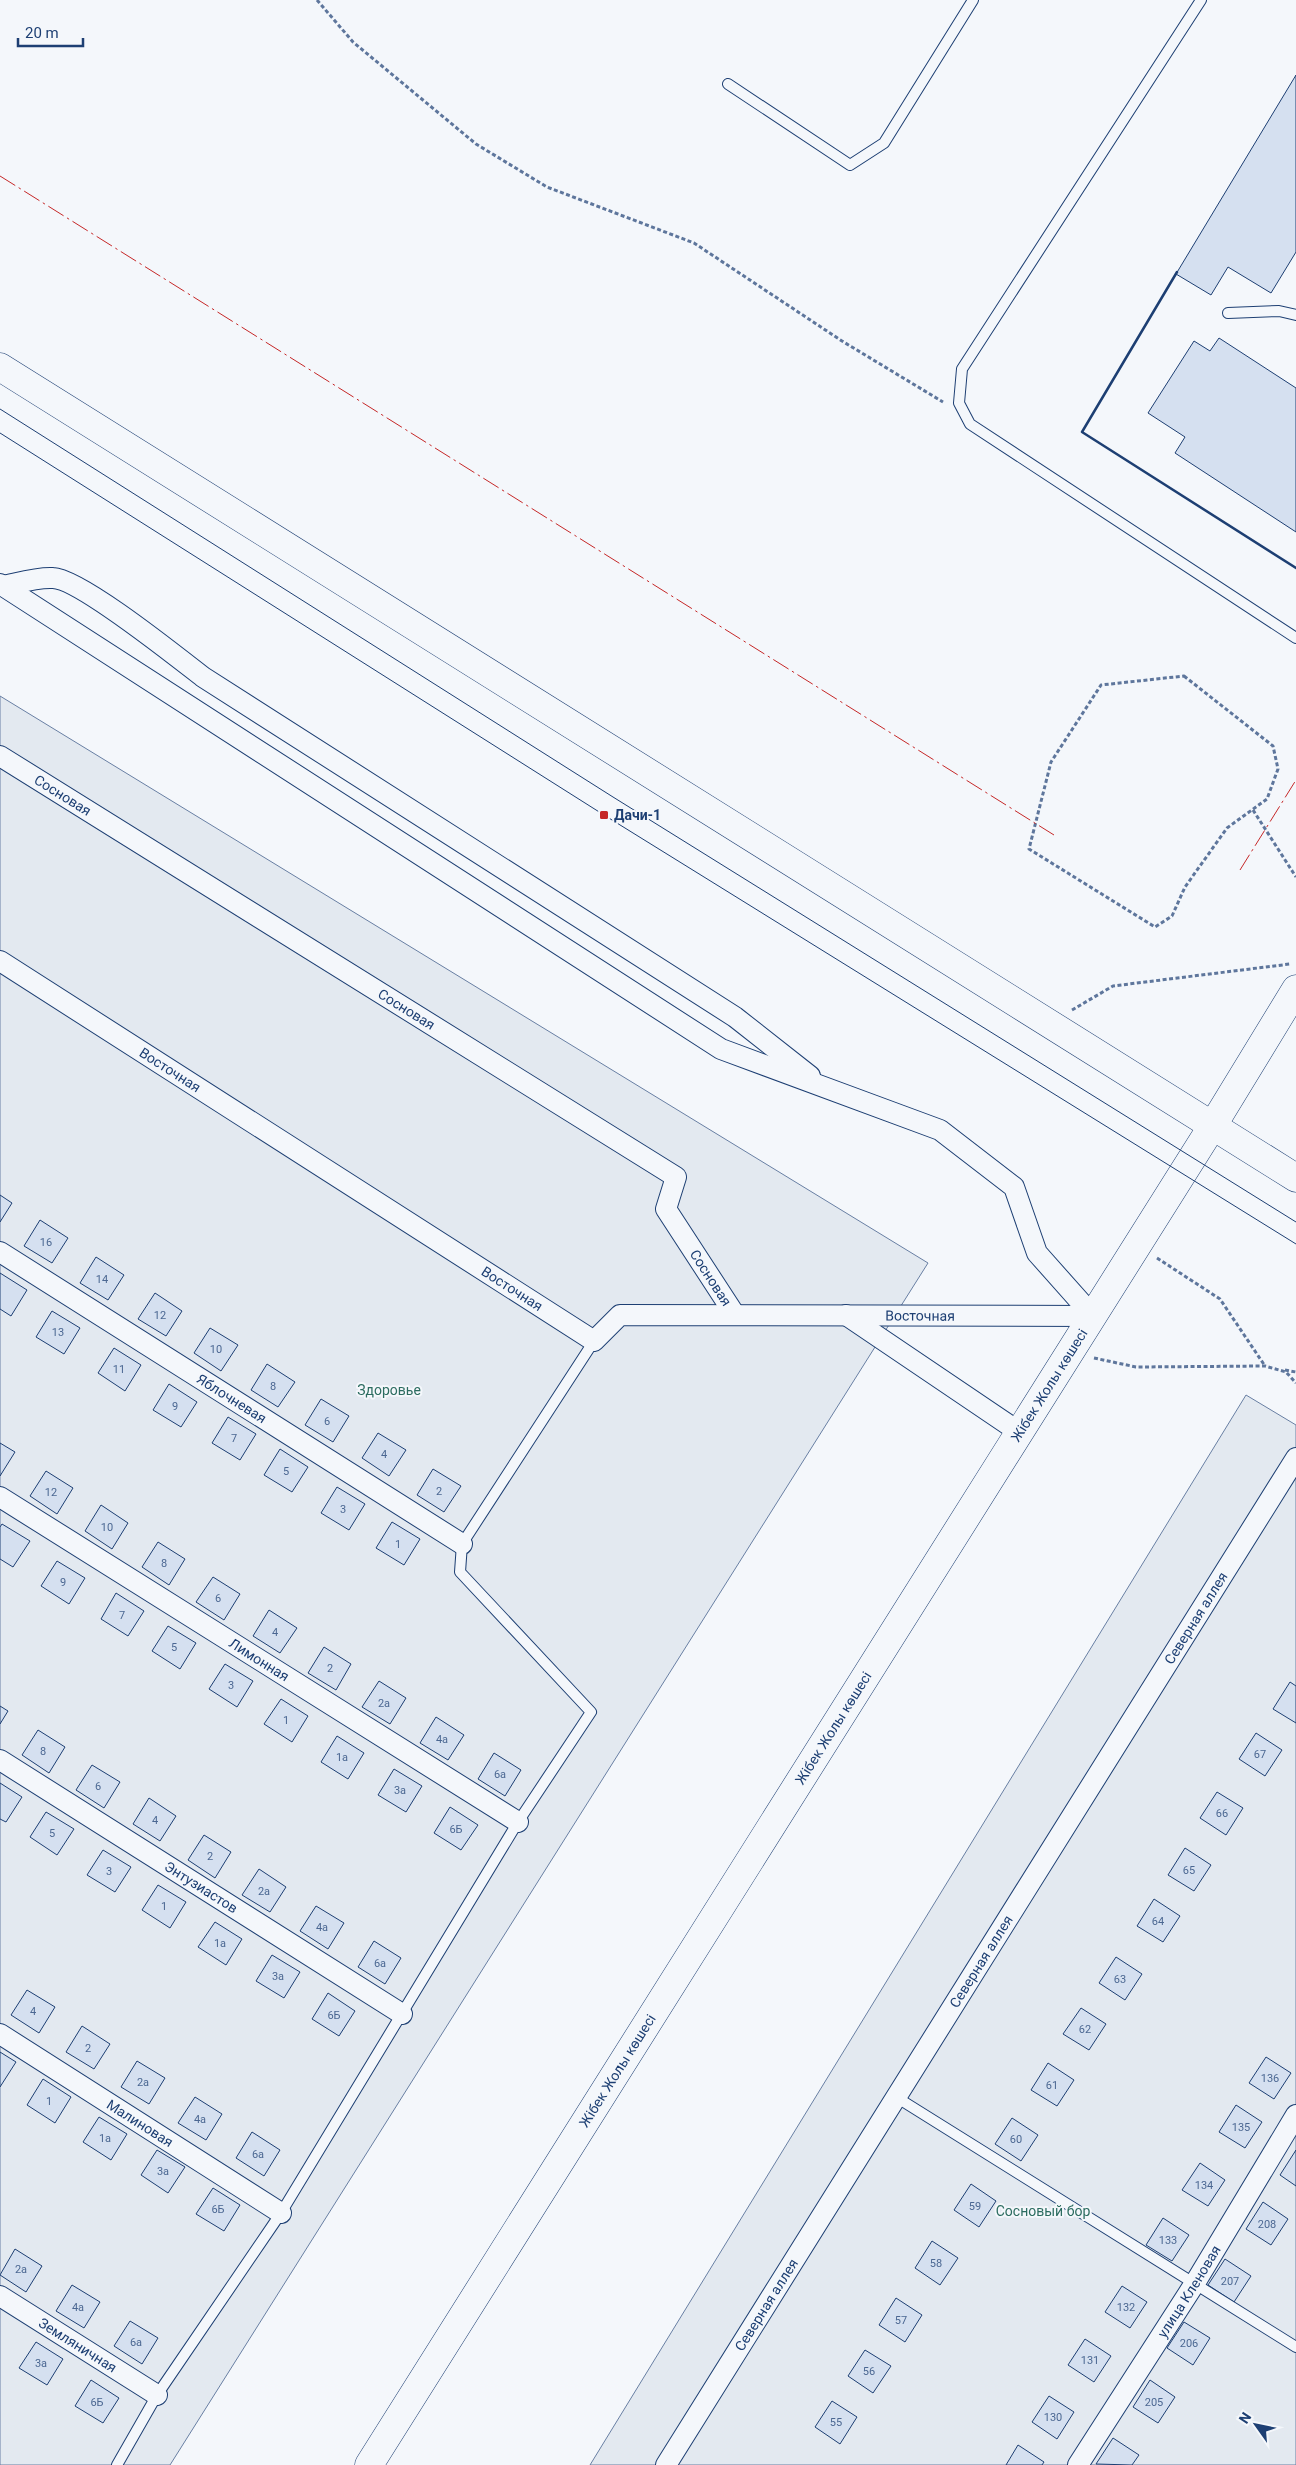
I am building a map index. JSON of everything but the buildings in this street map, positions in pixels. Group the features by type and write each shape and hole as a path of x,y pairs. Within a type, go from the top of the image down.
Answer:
{"main road":[{"path":"0,367 1296,1178"},
{"name":"Жібек Жолы көшесі","path":"369,2465 1213,1125 1296,989"}],"street":[{"path":"2,585 54,578 81,590 149,635 203,678 735,1018 824,1087"},
{"path":"2,585 721,1049 940,1130 1014,1187 1037,1253 1093,1316"},
{"name":"Сосновая","path":"0,756 676,1177 666,1209 735,1315"},
{"name":"Восточная","path":"0,961 594,1340 620,1315 1093,1316"},
{"name":"Яблочневая","path":"0,1252 462,1544"},
{"path":"846,1315 1019,1432"},
{"name":"Северная аллея","path":"666,2465 1296,1458"},
{"name":"Лимонная","path":"0,1497 518,1822"},
{"name":"Энтузиастов","path":"0,1760 402,2014"},
{"name":"Малиновая","path":"0,2034 281,2213"},
{"name":"улица Кленовая","path":"1078,2465 1195,2282 1296,2115"},
{"name":"Земляничная","path":"0,2296 157,2395"}],"lane":[{"path":"728,84 850,165 884,143 973,0"},
{"path":"1201,0 962,369 959,403 970,424 1296,638"},
{"path":"1228,313 1279,311 1296,315"},
{"path":"117,2465 157,2395 281,2213 518,1822 591,1712 460,1572 462,1544 594,1340"},
{"path":"896,2097 1195,2282 1296,2347"}],"path":[{"path":"317,0 353,42 476,144 547,188 694,243 940,402 959,403"},
{"path":"1184,676 1273,746 1278,769 1267,799 1253,810 1227,828 1185,887 1172,916 1155,927 1028,850 1050,762 1101,686 1184,676"},
{"path":"1253,810 1296,877"},
{"path":"1050,1023 1113,986 1296,963"},
{"path":"1137,1246 1220,1299 1265,1366 1286,1372 1296,1383"},
{"path":"1074,1346 1089,1358 1136,1367 1265,1366 1296,1372"}],"green space":[{"name":"Здоровье","path":"0,696 928,1263 170,2465 0,2465"},
{"name":"Сосновый бор","path":"1246,1395 1296,1425 1296,2465 590,2465"}],"tram line":[{"path":"0,409 613,797 1296,1222"},
{"path":"0,433 604,815 1296,1244"}],"wall":[{"path":"1177,272 1082,432 1296,568"}],"power":[{"path":"0,176 1054,835"},
{"path":"1240,870 1296,780"}],"place":[{"name":"Дачи-1","path":"604,815"}]}
